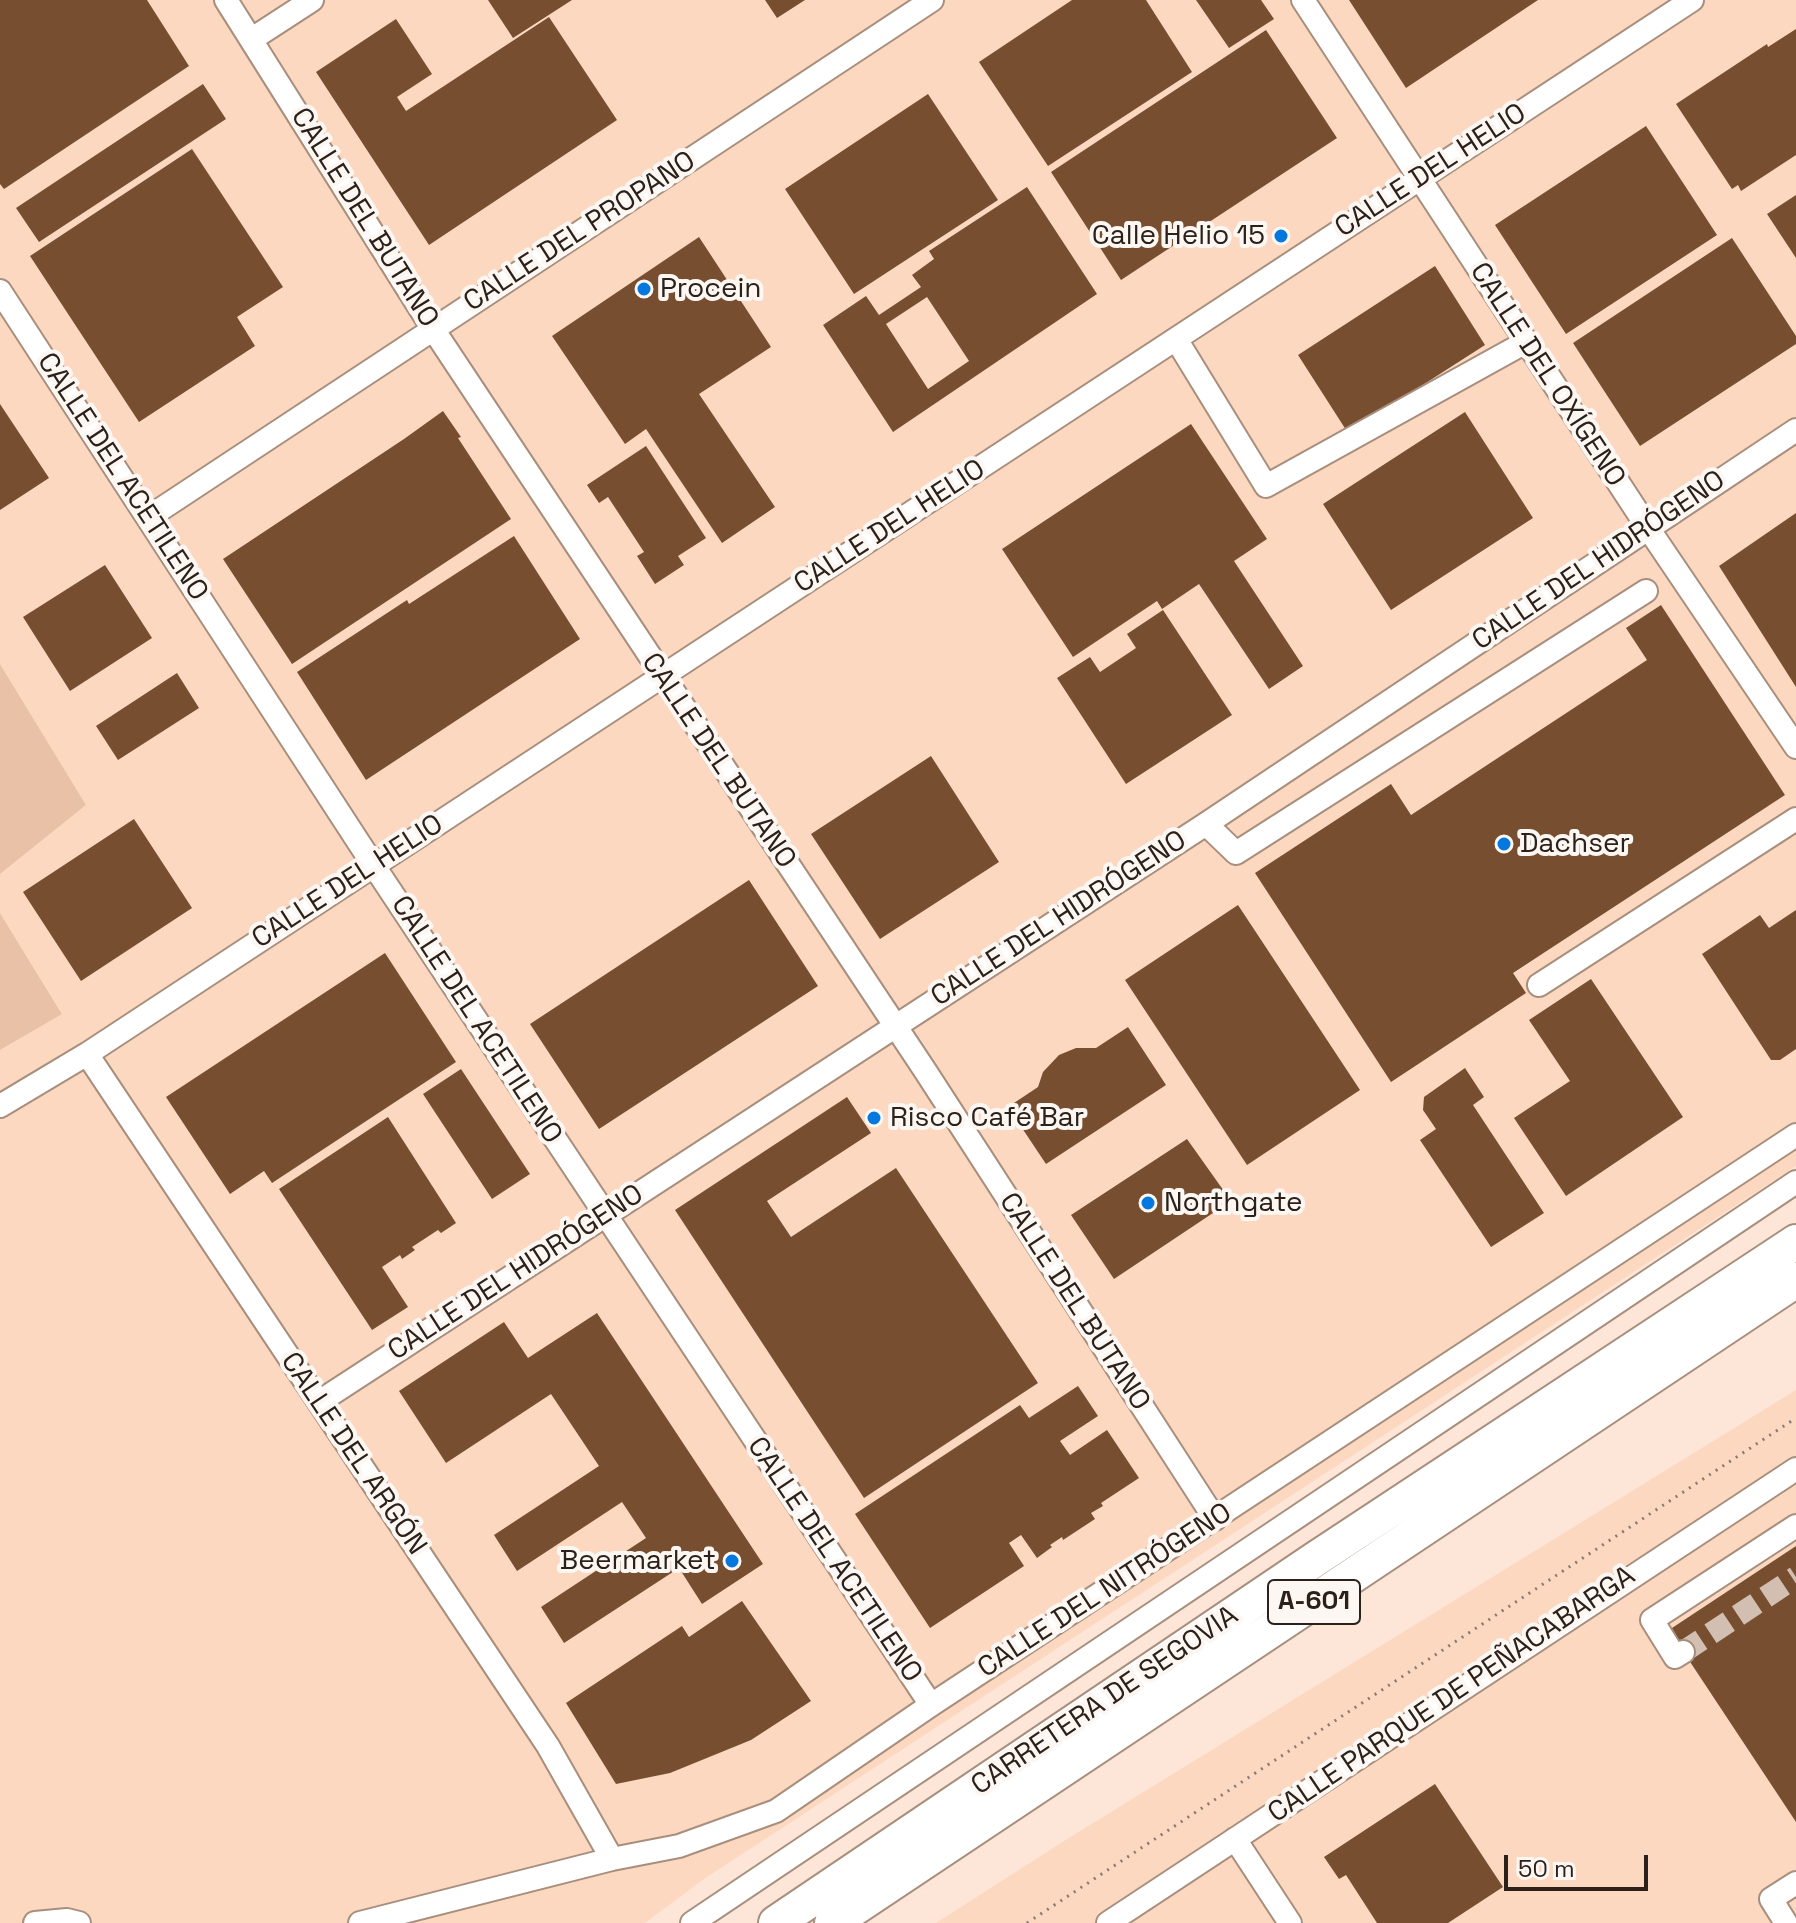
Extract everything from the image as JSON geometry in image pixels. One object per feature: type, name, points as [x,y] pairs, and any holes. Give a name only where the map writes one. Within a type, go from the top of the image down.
[{"type":"highway","name":"CARRETERA DE SEGOVIA","points":[[776,1923],[1314,1560],[1796,1242]]},
{"type":"highway","name":"CARRETERA DE SEGOVIA","points":[[832,1923],[1796,1280]]},
{"type":"street","name":"CALLE DEL BUTANO","points":[[226,0],[433,329],[894,1026],[1215,1519]]},
{"type":"street","points":[[252,39],[312,0]]},
{"type":"street","name":"CALLE DEL PROPANO","points":[[149,517],[932,0]]},
{"type":"street","name":"CALLE DEL OXÍGENO","points":[[1303,0],[1648,528],[1796,747]]},
{"type":"street","name":"CALLE DEL HELIO","points":[[0,1106],[87,1054],[1692,0]]},
{"type":"street","name":"CALLE DEL ACETILENO","points":[[0,291],[374,866],[931,1705]]},
{"type":"street","points":[[1176,339],[1266,486],[1526,342]]},
{"type":"street","name":"CALLE DEL HIDRÓGENO","points":[[319,1402],[606,1218],[654,1182],[1206,824],[1796,430]]},
{"type":"street","points":[[1206,824],[1236,853],[1646,591]]},
{"type":"street","points":[[1539,985],[1796,819]]},
{"type":"street","name":"CALLE DEL ARGÓN","points":[[87,1054],[548,1746],[612,1859]]},
{"type":"street","name":"CALLE DEL NITRÓGENO","points":[[360,1923],[612,1859],[679,1846],[776,1811],[931,1705],[1796,1135]]},
{"type":"street","points":[[692,1923],[1796,1182]]},
{"type":"street","name":"CALLE PARQUE DE PEÑACABARGA","points":[[1108,1923],[1143,1912],[1235,1839],[1328,1789],[1796,1469]]},
{"type":"street","points":[[1683,1652],[1675,1657],[1652,1620],[1796,1526]]},
{"type":"street","points":[[1235,1839],[1290,1923]]},
{"type":"street","points":[[1786,1923],[1771,1899],[1796,1883]]},
{"type":"street","points":[[35,1923],[67,1920],[79,1923]]},
{"type":"path","points":[[1027,1923],[1796,1418]]},
{"type":"shaded area","points":[[0,0],[1796,0],[1796,1166],[704,1879],[645,1923],[0,1923],[0,1050],[62,1013],[0,913],[0,874],[86,805],[0,664]]},
{"type":"shaded area","points":[[0,664],[86,805],[0,874]]},
{"type":"shaded area","points":[[0,913],[62,1014],[0,1050]]},
{"type":"shaded area","points":[[1796,1390],[1796,1923],[936,1923],[1064,1841]]},
{"type":"building","points":[[0,0],[147,0],[189,66],[4,189],[0,184]]},
{"type":"building","points":[[488,0],[572,0],[513,38]]},
{"type":"building","points":[[765,0],[805,0],[777,18]]},
{"type":"building","points":[[1072,0],[1146,0],[1192,72],[1048,166],[979,62]]},
{"type":"building","points":[[1196,0],[1261,0],[1274,19],[1229,48]]},
{"type":"building","points":[[1349,0],[1538,0],[1406,88]]},
{"type":"building","points":[[549,17],[617,120],[429,245],[316,72],[396,19],[432,74],[397,97],[406,111]]},
{"type":"building","points":[[1796,29],[1796,155],[1741,191],[1738,185],[1732,189],[1676,104],[1767,44],[1768,47]]},
{"type":"building","points":[[1266,30],[1337,138],[1121,280],[1051,172]]},
{"type":"building","points":[[203,84],[226,119],[39,242],[16,208]]},
{"type":"building","points":[[928,94],[998,200],[854,294],[785,189]]},
{"type":"building","points":[[1646,126],[1717,235],[1566,334],[1495,225]]},
{"type":"building","points":[[192,149],[283,287],[237,317],[255,346],[139,422],[30,256]]},
{"type":"building","points":[[1027,187],[1097,294],[893,432],[823,325],[866,296],[879,315],[921,287],[912,275],[934,259],[929,251]],"holes":[[[927,297],[969,361],[928,389],[886,324]]]},
{"type":"building","points":[[1796,195],[1796,258],[1767,214]]},
{"type":"building","points":[[699,237],[771,347],[699,394],[775,507],[722,543],[646,429],[625,444],[552,336]]},
{"type":"building","points":[[1732,238],[1796,336],[1796,344],[1640,446],[1573,343]]},
{"type":"building","points":[[1435,266],[1485,345],[1348,433],[1298,355]]},
{"type":"building","points":[[0,404],[49,478],[0,510]]},
{"type":"building","points":[[443,411],[511,519],[292,664],[223,559]]},
{"type":"building","points":[[1465,412],[1533,518],[1391,610],[1323,504]]},
{"type":"building","points":[[1191,424],[1267,539],[1234,561],[1303,666],[1269,689],[1199,584],[1162,609],[1157,601],[1073,657],[1002,549]]},
{"type":"building","points":[[646,446],[706,538],[678,556],[684,565],[655,584],[637,556],[644,552],[608,497],[599,503],[587,485]]},
{"type":"building","points":[[1796,513],[1796,687],[1719,566]]},
{"type":"building","points":[[514,536],[580,639],[366,780],[297,672],[407,600],[409,604]]},
{"type":"building","points":[[105,565],[152,638],[70,691],[23,617]]},
{"type":"building","name":"Dachser","points":[[1661,605],[1785,795],[1513,973],[1526,993],[1391,1082],[1255,873],[1391,784],[1411,815],[1647,660],[1626,628]]},
{"type":"building","points":[[1163,610],[1232,715],[1126,784],[1057,678],[1090,657],[1100,672],[1136,648],[1127,634]]},
{"type":"building","points":[[177,673],[199,708],[118,760],[96,726]]},
{"type":"building","points":[[931,756],[999,862],[880,939],[811,834]]},
{"type":"building","points":[[134,819],[192,908],[81,981],[23,892]]},
{"type":"building","points":[[749,880],[818,986],[599,1129],[530,1024]]},
{"type":"building","points":[[1238,905],[1360,1090],[1247,1165],[1125,980]]},
{"type":"building","points":[[1796,910],[1796,1049],[1780,1060],[1771,1060],[1702,954],[1760,915],[1769,928]]},
{"type":"building","points":[[385,953],[456,1062],[272,1183],[264,1171],[230,1194],[166,1097]]},
{"type":"building","points":[[1591,979],[1683,1117],[1566,1196],[1514,1118],[1570,1081],[1529,1020]]},
{"type":"building","points":[[1128,1027],[1166,1085],[1046,1164],[1008,1107],[1038,1087],[1043,1072],[1059,1055],[1076,1048],[1096,1048]]},
{"type":"building","points":[[1465,1068],[1484,1097],[1473,1105],[1544,1213],[1491,1247],[1420,1140],[1436,1129],[1423,1110],[1424,1097]]},
{"type":"building","points":[[461,1069],[530,1174],[492,1199],[423,1094]]},
{"type":"building","points":[[847,1097],[871,1133],[767,1201],[791,1237],[896,1168],[1038,1383],[864,1498],[675,1210]]},
{"type":"building","points":[[388,1117],[456,1223],[441,1233],[438,1230],[412,1247],[415,1250],[402,1259],[400,1255],[382,1267],[408,1307],[372,1330],[279,1189]]},
{"type":"building","points":[[1187,1139],[1231,1201],[1114,1279],[1071,1215]]},
{"type":"building","points":[[597,1313],[763,1564],[702,1604],[679,1568],[564,1643],[541,1607],[646,1538],[622,1502],[517,1571],[494,1535],[599,1466],[551,1394],[446,1463],[399,1391],[504,1322],[528,1358]]},
{"type":"building","points":[[1078,1386],[1098,1416],[1060,1441],[1070,1455],[1107,1430],[1139,1478],[1101,1503],[1103,1506],[1091,1513],[1095,1519],[1050,1545],[1052,1547],[1037,1558],[1021,1535],[1009,1543],[1024,1566],[930,1628],[855,1514],[1020,1405],[1029,1418]]},
{"type":"building","points":[[1796,1546],[1796,1822],[1669,1630]]},
{"type":"building","points":[[742,1601],[811,1701],[751,1740],[670,1773],[616,1784],[566,1703],[682,1626],[689,1637]]},
{"type":"building","points":[[1435,1784],[1503,1887],[1448,1923],[1377,1923],[1346,1875],[1339,1879],[1324,1857]]},
{"type":"tunnel","points":[[1683,1652],[1796,1577]]},
{"type":"place","name":"Calle Helio 15","points":[[1281,236]]},
{"type":"place","name":"Procein","points":[[644,289]]},
{"type":"place","name":"Dachser","points":[[1504,844]]},
{"type":"place","name":"Risco Café Bar","points":[[874,1118]]},
{"type":"place","name":"Northgate","points":[[1148,1203]]},
{"type":"place","name":"Beermarket","points":[[732,1561]]}]
